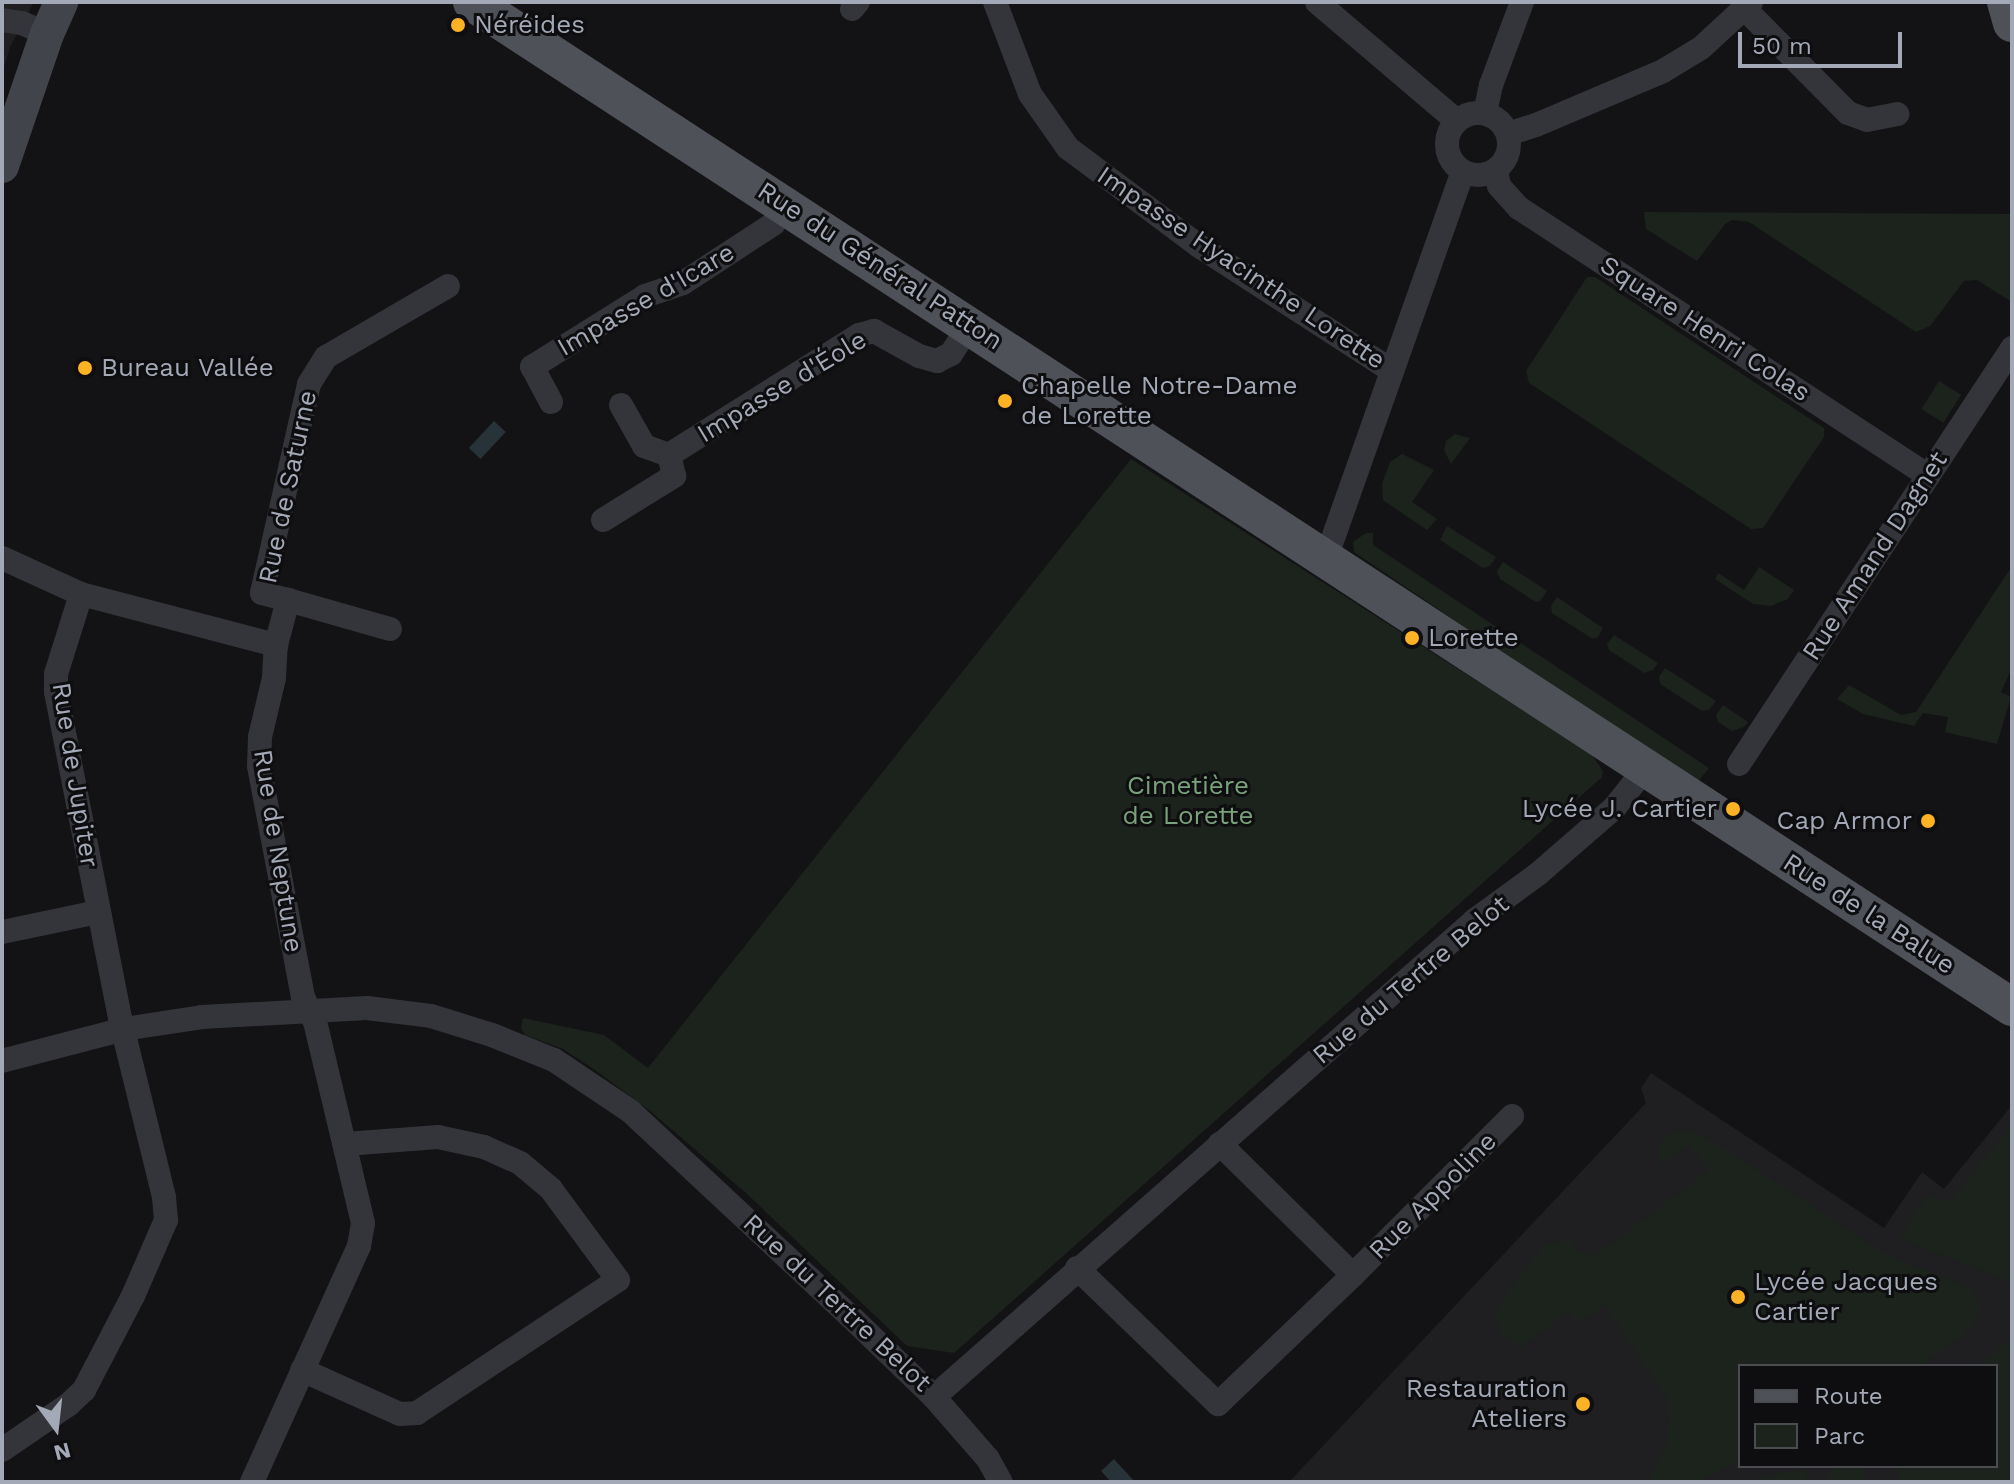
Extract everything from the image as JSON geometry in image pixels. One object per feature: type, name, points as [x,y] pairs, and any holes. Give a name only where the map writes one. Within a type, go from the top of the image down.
[{"type":"main road","name":"Rue du Général Patton","points":[[472,2],[1326,558]]},
{"type":"main road","name":"Rue de la Balue","points":[[1326,558],[2012,1007]]},
{"type":"street","name":"Impasse Hyacinthe Lorette","points":[[995,2],[1030,94],[1068,148],[1199,246],[1392,371]]},
{"type":"street","points":[[1317,2],[1457,121]]},
{"type":"street","points":[[1485,113],[1491,85],[1522,2]]},
{"type":"street","points":[[1508,134],[1663,71],[1701,48],[1748,5],[1848,113],[1867,120],[1897,114]]},
{"type":"street","points":[[2,20],[22,23],[58,10]]},
{"type":"street","points":[[2,166],[58,10]]},
{"type":"street","points":[[1475,113],[1485,113],[1495,117],[1508,134],[1509,154],[1496,170],[1480,176],[1463,172],[1450,158],[1447,148],[1451,129],[1457,121],[1475,113]]},
{"type":"street","name":"Square Henri Colas","points":[[1496,170],[1499,186],[1519,208],[1928,476]]},
{"type":"street","points":[[1326,558],[1463,172]]},
{"type":"street","name":"Impasse d'Icare","points":[[551,402],[532,367],[645,296],[683,283],[773,224],[786,205]]},
{"type":"street","name":"Rue de Saturne","points":[[390,629],[262,593],[309,384],[326,357],[448,286]]},
{"type":"street","name":"Impasse d'Éole","points":[[669,455],[859,335],[874,331],[919,356],[937,361],[951,354],[970,325]]},
{"type":"street","name":"Rue Amand Dagnet","points":[[1739,764],[2012,348]]},
{"type":"street","name":"Impasse d'Éole","points":[[621,405],[644,446],[669,455]]},
{"type":"street","name":"Impasse d'Éole","points":[[603,520],[674,476],[669,455]]},
{"type":"street","points":[[2,558],[81,594],[276,645]]},
{"type":"street","name":"Rue de Jupiter","points":[[2,1450],[68,1405],[84,1390],[133,1296],[166,1220],[164,1197],[98,912],[56,692],[56,674],[81,594]]},
{"type":"street","name":"Rue de Saturne","points":[[276,645],[288,600]]},
{"type":"street","name":"Rue de Neptune","points":[[252,1482],[359,1246],[362,1211],[315,1022],[303,997],[259,766],[260,737],[274,678],[276,645]]},
{"type":"street","name":"Rue du Tertre Belot","points":[[2,1061],[124,1029],[202,1017],[308,1010],[367,1008],[431,1016],[492,1035],[575,1073],[630,1111],[934,1397],[1475,920],[1538,874],[1615,807],[1645,769]]},
{"type":"street","points":[[2,932],[98,912]]},
{"type":"street","name":"Rue Appoline","points":[[1077,1268],[1218,1404],[1512,1116]]},
{"type":"street","points":[[302,1370],[400,1414],[417,1413],[618,1280],[551,1189],[520,1163],[484,1147],[438,1137],[345,1144]]},
{"type":"street","name":"Rue Appoline","points":[[1220,1144],[1353,1275]]},
{"type":"street","points":[[934,1397],[988,1459],[1001,1482]]},
{"type":"shaded area","points":[[2,2],[34,2],[10,47],[2,74]]},
{"type":"shaded area","points":[[494,421],[506,432],[480,459],[469,448]]},
{"type":"shaded area","name":"Lycée Jacques Cartier","points":[[1651,1073],[1884,1228],[1922,1172],[1944,1189],[2012,1105],[2012,1482],[1289,1482],[1646,1103],[1641,1088]]},
{"type":"shaded area","points":[[1114,1459],[1135,1482],[1111,1482],[1101,1471]]},
{"type":"green space","points":[[1644,212],[2012,214],[2012,302],[1977,280],[1964,281],[1930,326],[1916,332],[1749,222],[1732,220],[1725,224],[1697,261],[1646,229]]},
{"type":"green space","points":[[1587,277],[1595,277],[1824,428],[1824,437],[1763,528],[1751,529],[1529,383],[1526,371]]},
{"type":"green space","points":[[1939,381],[1961,395],[1944,423],[1922,409]]},
{"type":"green space","points":[[1455,434],[1470,438],[1451,464],[1444,450],[1446,441]]},
{"type":"green space","points":[[1402,454],[1434,470],[1412,502],[1437,519],[1427,530],[1383,500],[1382,484],[1390,462]]},
{"type":"green space","name":"Cimetière de Lorette","points":[[1131,459],[1592,755],[1603,771],[1602,777],[954,1353],[907,1346],[746,1193],[650,1111],[563,1049],[525,1035],[521,1028],[523,1018],[604,1035],[648,1068]]},
{"type":"green space","points":[[1447,526],[1496,557],[1490,566],[1483,568],[1440,540]]},
{"type":"green space","points":[[1366,533],[1373,533],[1373,545],[1709,768],[1696,784],[1354,552],[1353,542]]},
{"type":"green space","points":[[1503,562],[1547,591],[1540,601],[1536,602],[1500,579],[1497,571]]},
{"type":"green space","points":[[2012,566],[2012,668],[2001,692],[2011,697],[1997,744],[1945,732],[1948,717],[1923,713],[1914,726],[1863,714],[1837,699],[1849,685],[1901,715],[1916,712]]},
{"type":"green space","points":[[1759,567],[1794,590],[1788,599],[1771,606],[1753,604],[1715,579],[1718,573],[1744,590]]},
{"type":"green space","points":[[1557,597],[1603,628],[1598,637],[1593,639],[1552,613],[1551,606]]},
{"type":"green space","points":[[1614,635],[1658,663],[1653,670],[1644,673],[1609,650],[1607,644]]},
{"type":"green space","points":[[1665,668],[1716,701],[1709,710],[1702,711],[1660,684],[1659,677]]},
{"type":"green space","points":[[1723,705],[1748,722],[1744,727],[1732,731],[1718,722],[1716,715]]},
{"type":"green space","points":[[2012,1124],[2012,1282],[1900,1239],[1927,1195],[1951,1202]]},
{"type":"green space","points":[[1685,1130],[1705,1136],[1886,1254],[1972,1289],[1980,1305],[1978,1316],[1965,1333],[1924,1364],[1738,1364],[1738,1461],[1700,1482],[1649,1482],[1668,1439],[1670,1407],[1665,1394],[1605,1305],[1580,1322],[1567,1311],[1522,1348],[1502,1335],[1495,1313],[1512,1285],[1546,1245],[1568,1239],[1580,1252],[1596,1255],[1709,1170],[1690,1144],[1662,1166],[1659,1144],[1669,1133]]},
{"type":"green space","points":[[2012,1337],[2012,1482],[1989,1479],[1900,1482],[1900,1468],[1998,1468],[1998,1364],[1979,1364]]},
{"type":"green space","points":[[1832,1468],[1866,1468],[1863,1482],[1828,1482]]},
{"type":"green space","points":[[1794,1470],[1803,1472],[1812,1482],[1743,1482]]},
{"type":"place","name":"Néréides","points":[[458,25]]},
{"type":"place","name":"Bureau Vallée","points":[[85,368]]},
{"type":"place","name":"Chapelle Notre-Dame de Lorette","points":[[1005,401]]},
{"type":"place","name":"Lorette","points":[[1412,638]]},
{"type":"place","name":"Lycée J. Cartier","points":[[1733,809]]},
{"type":"place","name":"Cap Armor","points":[[1928,821]]},
{"type":"place","name":"Lycée Jacques Cartier","points":[[1738,1297]]},
{"type":"place","name":"Restauration Ateliers","points":[[1583,1404]]}]
